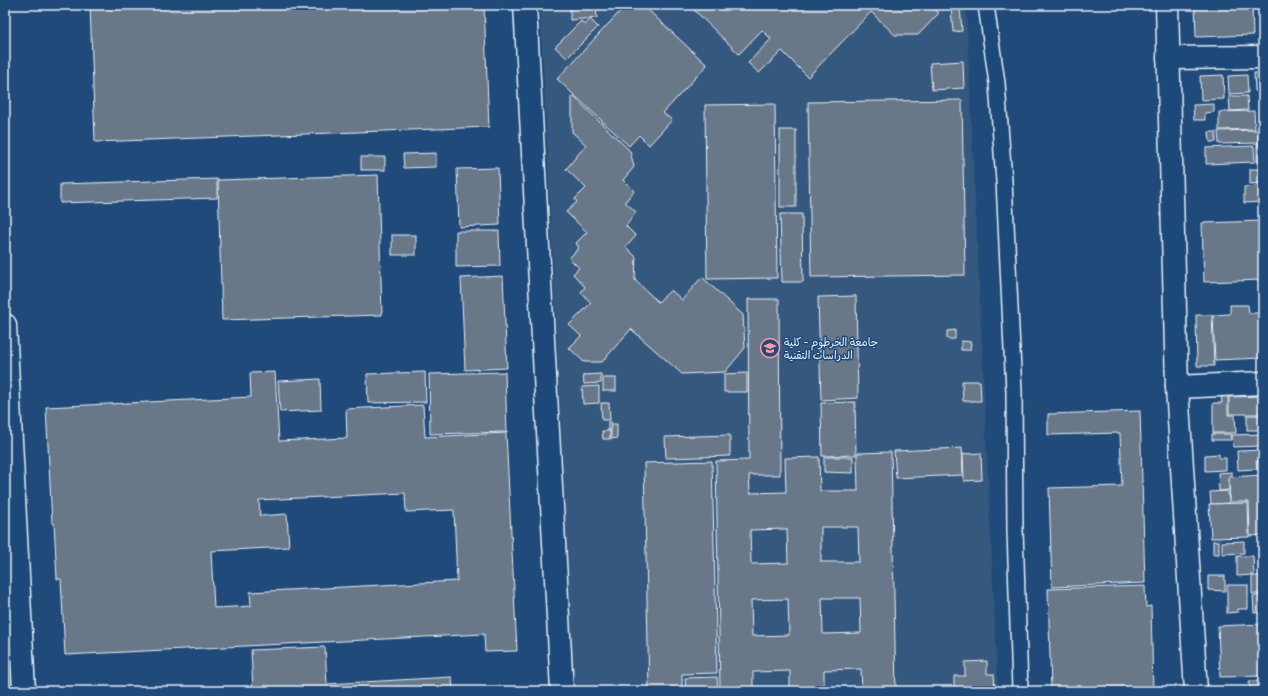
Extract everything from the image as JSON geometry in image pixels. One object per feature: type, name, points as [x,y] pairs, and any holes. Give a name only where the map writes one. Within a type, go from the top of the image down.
[{"type":"street","points":[[525,5],[562,691]]},
{"type":"street","points":[[1166,5],[1177,387],[1196,691]]},
{"type":"street","points":[[1168,58],[1263,57]]},
{"type":"street","points":[[5,325],[24,691]]},
{"type":"street","points":[[1177,387],[1263,383]]},
{"type":"lane","points":[[986,5],[997,83],[1005,197],[1014,392],[1015,529],[1020,691]]},
{"type":"shaded area","name":"جامعة الخرطوم - كلية الدراسات التقنية","points":[[540,5],[966,5],[998,691],[574,691]]},
{"type":"building","points":[[90,5],[484,5],[489,127],[95,142]]},
{"type":"building","points":[[570,5],[596,5],[597,18],[570,20]]},
{"type":"building","points":[[626,5],[649,5],[646,8],[707,65],[663,113],[672,120],[649,145],[639,135],[629,146],[557,79]]},
{"type":"building","points":[[689,5],[930,5],[939,13],[918,35],[895,35],[871,12],[808,77],[782,51],[759,73],[748,63],[771,39],[762,30],[739,54]]},
{"type":"building","points":[[1195,5],[1252,5],[1253,35],[1196,37]]},
{"type":"building","points":[[960,7],[962,31],[953,32],[951,8]]},
{"type":"building","points":[[590,19],[598,27],[567,58],[555,47],[581,21],[585,25]]},
{"type":"building","points":[[963,61],[964,88],[932,90],[930,63]]},
{"type":"building","points":[[1254,73],[1263,73],[1263,90],[1255,91]]},
{"type":"building","points":[[1223,75],[1224,99],[1201,100],[1200,76]]},
{"type":"building","points":[[1247,75],[1248,93],[1229,94],[1228,76]]},
{"type":"building","points":[[572,95],[630,151],[634,167],[623,180],[634,191],[625,202],[636,212],[626,226],[636,236],[626,247],[636,257],[635,280],[658,302],[671,290],[682,300],[702,277],[743,315],[745,348],[725,372],[682,374],[631,329],[602,362],[584,362],[569,348],[581,336],[569,325],[591,303],[581,292],[585,287],[573,274],[579,268],[569,258],[579,248],[576,243],[587,232],[566,212],[577,202],[575,199],[586,188],[566,169],[586,145],[572,132]]},
{"type":"building","points":[[1229,96],[1247,96],[1248,110],[1230,111]]},
{"type":"building","points":[[962,100],[965,275],[811,277],[808,102]]},
{"type":"building","points":[[775,104],[777,278],[707,279],[705,105]]},
{"type":"building","points":[[1214,104],[1214,112],[1205,113],[1205,120],[1194,120],[1193,105]]},
{"type":"building","points":[[1254,111],[1255,129],[1219,130],[1219,112]]},
{"type":"building","points":[[780,130],[796,130],[796,207],[780,207]]},
{"type":"building","points":[[1258,130],[1258,143],[1219,144],[1218,131]]},
{"type":"building","points":[[1260,131],[1263,131],[1263,161],[1257,161],[1257,144],[1260,144]]},
{"type":"building","points":[[1209,132],[1216,132],[1216,142],[1210,142]]},
{"type":"building","points":[[1254,146],[1255,162],[1206,164],[1206,148]]},
{"type":"building","points":[[436,153],[436,167],[404,168],[403,154]]},
{"type":"building","points":[[361,157],[385,157],[385,170],[361,170]]},
{"type":"building","points":[[498,168],[500,225],[459,227],[457,169]]},
{"type":"building","points":[[1250,169],[1263,169],[1263,183],[1250,184]]},
{"type":"building","points":[[378,175],[382,315],[222,320],[218,180]]},
{"type":"building","points":[[217,179],[217,198],[60,203],[60,184]]},
{"type":"building","points":[[1261,186],[1262,202],[1244,203],[1244,187]]},
{"type":"building","points":[[780,214],[802,214],[803,282],[782,282]]},
{"type":"building","points":[[1263,221],[1263,280],[1204,282],[1202,223]]},
{"type":"building","points":[[456,231],[499,231],[500,266],[456,267]]},
{"type":"building","points":[[392,235],[416,235],[416,255],[392,255]]},
{"type":"building","points":[[503,276],[507,368],[465,370],[461,278]]},
{"type":"building","points":[[856,296],[858,398],[821,400],[818,297]]},
{"type":"building","points":[[748,299],[779,299],[780,475],[749,475],[750,493],[786,492],[785,458],[819,457],[820,491],[858,491],[857,453],[891,452],[896,691],[862,691],[861,669],[824,670],[824,691],[790,691],[790,671],[753,672],[753,691],[720,691],[716,461],[749,460]],"holes":[[[821,527],[858,527],[859,562],[821,562]],[[787,529],[788,563],[751,564],[750,530]],[[822,598],[860,598],[861,633],[823,634]],[[788,599],[789,635],[752,636],[751,600]]]},
{"type":"building","points":[[1230,305],[1248,305],[1249,313],[1261,313],[1262,358],[1215,360],[1213,315],[1230,314]]},
{"type":"building","points":[[1196,315],[1212,315],[1214,366],[1197,366]]},
{"type":"building","points":[[955,330],[955,339],[947,339],[947,331]]},
{"type":"building","points":[[961,341],[971,342],[970,350],[961,350]]},
{"type":"building","points":[[275,372],[279,441],[347,438],[346,409],[423,405],[425,437],[506,433],[517,651],[485,652],[484,634],[65,655],[61,579],[57,579],[54,523],[52,523],[46,407],[251,397],[250,373]],"holes":[[[405,493],[406,512],[454,510],[457,581],[250,592],[251,606],[214,608],[211,551],[289,547],[287,514],[260,516],[259,500]]]},
{"type":"building","points":[[425,372],[426,402],[368,403],[367,374]]},
{"type":"building","points":[[505,372],[507,432],[430,434],[429,374]]},
{"type":"building","points":[[747,373],[747,392],[724,392],[724,374]]},
{"type":"building","points":[[601,374],[601,383],[584,384],[583,375]]},
{"type":"building","points":[[603,378],[616,378],[616,391],[603,391]]},
{"type":"building","points":[[320,379],[321,410],[280,412],[278,381]]},
{"type":"building","points":[[962,381],[980,381],[981,401],[963,401]]},
{"type":"building","points":[[599,386],[599,403],[583,404],[582,387]]},
{"type":"building","points":[[1221,396],[1228,396],[1228,415],[1235,415],[1236,433],[1213,433],[1213,403],[1222,403]]},
{"type":"building","points":[[1262,396],[1262,414],[1229,414],[1229,397]]},
{"type":"building","points":[[855,402],[856,455],[822,456],[821,403]]},
{"type":"building","points":[[601,403],[609,403],[610,420],[602,420]]},
{"type":"building","points":[[1140,411],[1145,583],[1052,587],[1049,488],[1122,486],[1120,433],[1048,435],[1048,414]]},
{"type":"building","points":[[1247,415],[1263,415],[1263,430],[1247,430]]},
{"type":"building","points":[[608,422],[611,422],[611,430],[608,430]]},
{"type":"building","points":[[611,424],[617,424],[617,438],[611,439]]},
{"type":"building","points":[[602,431],[610,431],[610,439],[603,439]]},
{"type":"building","points":[[1212,434],[1230,434],[1231,440],[1212,440]]},
{"type":"building","points":[[1263,434],[1263,446],[1233,447],[1232,435]]},
{"type":"building","points":[[730,435],[730,456],[666,458],[665,437]]},
{"type":"building","points":[[962,448],[963,475],[896,478],[894,451]]},
{"type":"building","points":[[1263,450],[1263,461],[1256,461],[1257,469],[1238,470],[1237,451]]},
{"type":"building","points":[[981,453],[982,480],[964,481],[963,454]]},
{"type":"building","points":[[1219,454],[1219,458],[1226,458],[1226,470],[1205,471],[1205,455]]},
{"type":"building","points":[[824,457],[853,457],[853,473],[824,472]]},
{"type":"building","points":[[712,461],[717,673],[682,674],[682,691],[649,691],[644,463]]},
{"type":"building","points":[[1257,462],[1263,462],[1263,469],[1257,470]]},
{"type":"building","points":[[1232,472],[1232,476],[1229,476],[1229,490],[1219,491],[1218,473]]},
{"type":"building","points":[[1263,475],[1263,535],[1250,536],[1249,502],[1230,502],[1229,477]]},
{"type":"building","points":[[1228,491],[1229,503],[1211,504],[1210,492]]},
{"type":"building","points":[[1248,503],[1249,537],[1211,538],[1209,504]]},
{"type":"building","points":[[1213,541],[1219,541],[1219,554],[1213,554]]},
{"type":"building","points":[[1244,541],[1244,553],[1222,554],[1222,542]]},
{"type":"building","points":[[1237,556],[1253,556],[1254,575],[1237,576]]},
{"type":"building","points":[[1208,576],[1225,576],[1225,591],[1208,590]]},
{"type":"building","points":[[1252,576],[1263,576],[1263,594],[1252,594]]},
{"type":"building","points":[[1227,585],[1248,585],[1248,609],[1238,609],[1238,612],[1227,613]]},
{"type":"building","points":[[1145,586],[1146,607],[1151,606],[1153,691],[1126,691],[1126,687],[1087,689],[1087,691],[1051,691],[1048,589]]},
{"type":"building","points":[[1263,595],[1263,612],[1254,613],[1253,596]]},
{"type":"building","points":[[1263,624],[1263,676],[1220,677],[1218,626]]},
{"type":"building","points":[[325,647],[327,684],[452,677],[453,691],[253,691],[251,650]]},
{"type":"building","points":[[987,661],[987,674],[994,674],[995,691],[954,691],[954,676],[965,676],[965,662]]},
{"type":"building","points":[[717,677],[718,691],[686,691],[685,678]]},
{"type":"building","points":[[1249,681],[1263,681],[1263,691],[1250,691]]},
{"type":"building","points":[[521,689],[521,691],[482,691]]},
{"type":"place","name":"جامعة الخرطوم - كلية الدراسات التقنية","points":[[770,348]]}]
